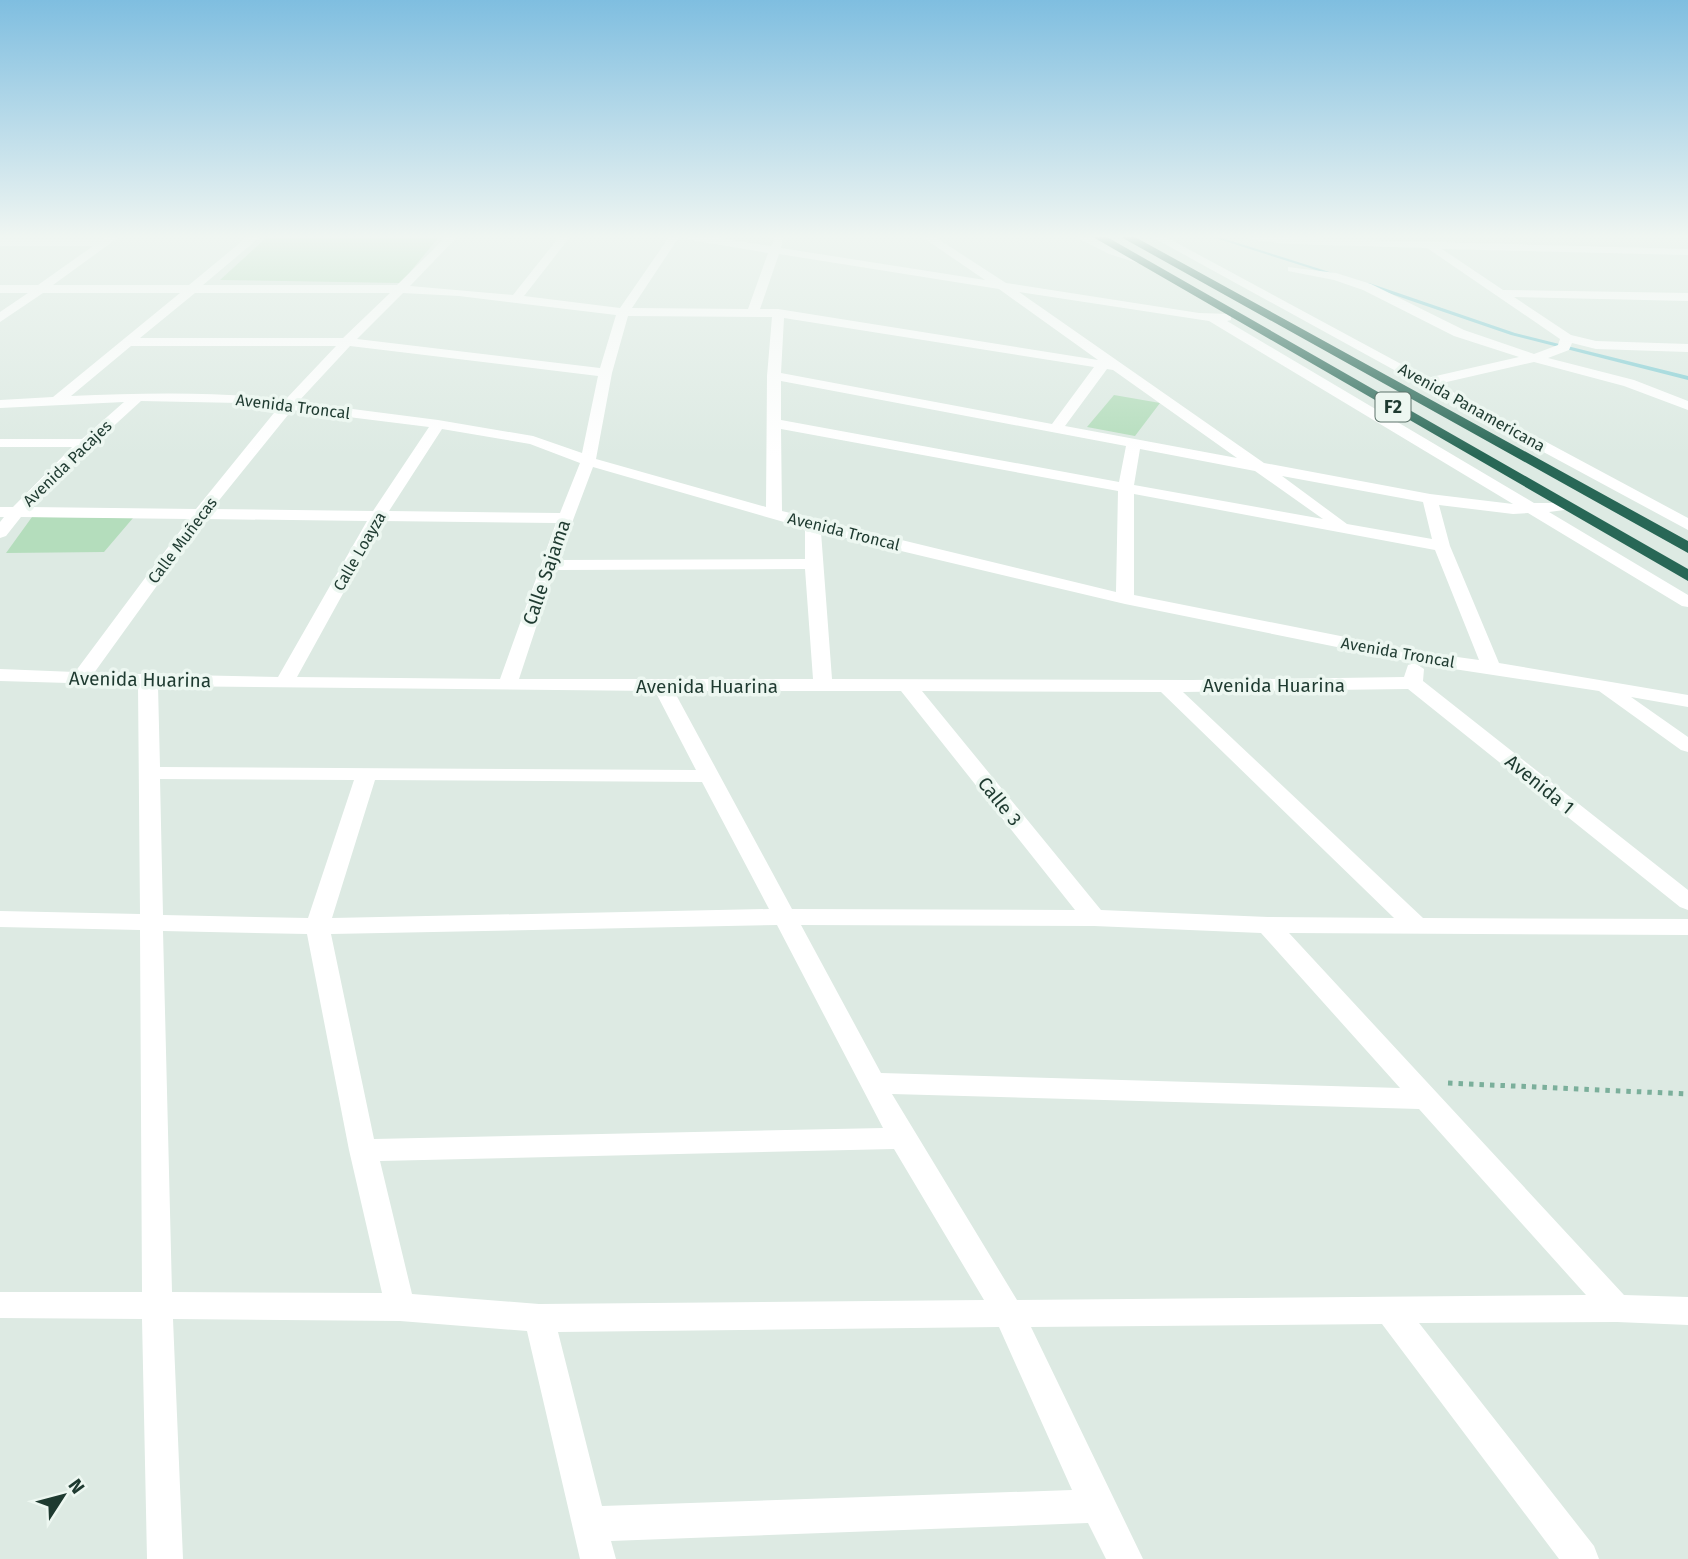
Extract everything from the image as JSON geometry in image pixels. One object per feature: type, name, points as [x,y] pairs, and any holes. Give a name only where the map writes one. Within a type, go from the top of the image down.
[{"type":"highway","name":"Avenida Panamericana","points":[[1225,310],[1688,576]]},
{"type":"highway","name":"Avenida Panamericana","points":[[1260,310],[1688,548]]},
{"type":"street","points":[[57,401],[167,310]]},
{"type":"street","name":"Calle Muñecas","points":[[80,678],[201,514],[289,405],[346,342],[380,310]]},
{"type":"street","points":[[603,310],[778,313],[1118,367]]},
{"type":"street","points":[[1036,310],[1347,528]]},
{"type":"street","points":[[1159,310],[1213,318],[1236,316]]},
{"type":"street","name":"Avenida Panamericana","points":[[1294,310],[1688,524]]},
{"type":"street","points":[[1413,310],[1459,333],[1534,358],[1629,383],[1688,406]]},
{"type":"street","points":[[1523,310],[1567,338],[1596,345],[1688,348]]},
{"type":"street","name":"Calle Sajama","points":[[508,685],[548,565],[588,461],[605,373],[623,312]]},
{"type":"street","points":[[774,513],[774,376],[778,313]]},
{"type":"street","points":[[1213,318],[1688,602]]},
{"type":"street","points":[[1399,386],[1429,382],[1534,358],[1564,347],[1567,338]]},
{"type":"street","points":[[128,342],[346,342],[605,373]]},
{"type":"street","points":[[1056,428],[1103,365]]},
{"type":"street","points":[[774,376],[1430,499],[1487,507],[1566,506]]},
{"type":"street","name":"Avenida Troncal","points":[[0,404],[138,397],[203,397],[439,424],[533,440],[588,461],[813,525],[1125,599],[1421,657],[1688,701]]},
{"type":"street","name":"Avenida Pacajes","points":[[0,533],[8,511],[138,397]]},
{"type":"street","name":"Calle Loayza","points":[[285,681],[377,517],[439,424]]},
{"type":"street","points":[[774,424],[1442,546]]},
{"type":"street","points":[[1125,599],[1126,487],[1135,442]]},
{"type":"street","points":[[0,443],[85,443]]},
{"type":"street","points":[[1430,499],[1442,546],[1491,667]]},
{"type":"street","points":[[8,511],[565,518]]},
{"type":"street","points":[[813,525],[813,564],[823,685]]},
{"type":"street","points":[[548,565],[813,564]]},
{"type":"street","points":[[1413,683],[1414,671],[1421,657]]},
{"type":"street","name":"Avenida Huarina","points":[[0,675],[148,682],[285,681],[662,687],[1256,687],[1413,683]]},
{"type":"street","points":[[148,682],[157,1307],[165,1559]]},
{"type":"street","name":"Avenida 1","points":[[1413,683],[1688,902]]},
{"type":"street","name":"Calle 3","points":[[907,685],[1094,918]]},
{"type":"street","points":[[1165,685],[1418,927]]},
{"type":"street","points":[[1604,686],[1688,746]]},
{"type":"street","points":[[662,687],[902,1138],[1007,1312],[1097,1506],[1125,1559]]},
{"type":"street","points":[[150,773],[710,776]]},
{"type":"street","points":[[367,774],[317,926],[363,1150],[400,1307]]},
{"type":"street","points":[[0,919],[317,926],[785,917],[1094,918],[1269,925],[1688,927]]},
{"type":"street","points":[[1269,925],[1618,1308]]},
{"type":"street","points":[[873,1083],[1419,1090]]},
{"type":"street","points":[[363,1150],[902,1138]]},
{"type":"street","points":[[0,1305],[400,1307],[539,1318],[1618,1308],[1688,1311]]},
{"type":"street","points":[[1391,1311],[1581,1559]]},
{"type":"street","points":[[539,1318],[598,1559]]},
{"type":"street","points":[[590,1524],[1097,1506]]},
{"type":"path","points":[[1419,1090],[1688,1094]]},
{"type":"green space","points":[[1114,395],[1160,403],[1135,436],[1087,427]]},
{"type":"green space","points":[[32,517],[133,518],[104,552],[6,553]]},
{"type":"waterway","points":[[1442,310],[1513,334],[1688,378]]}]
